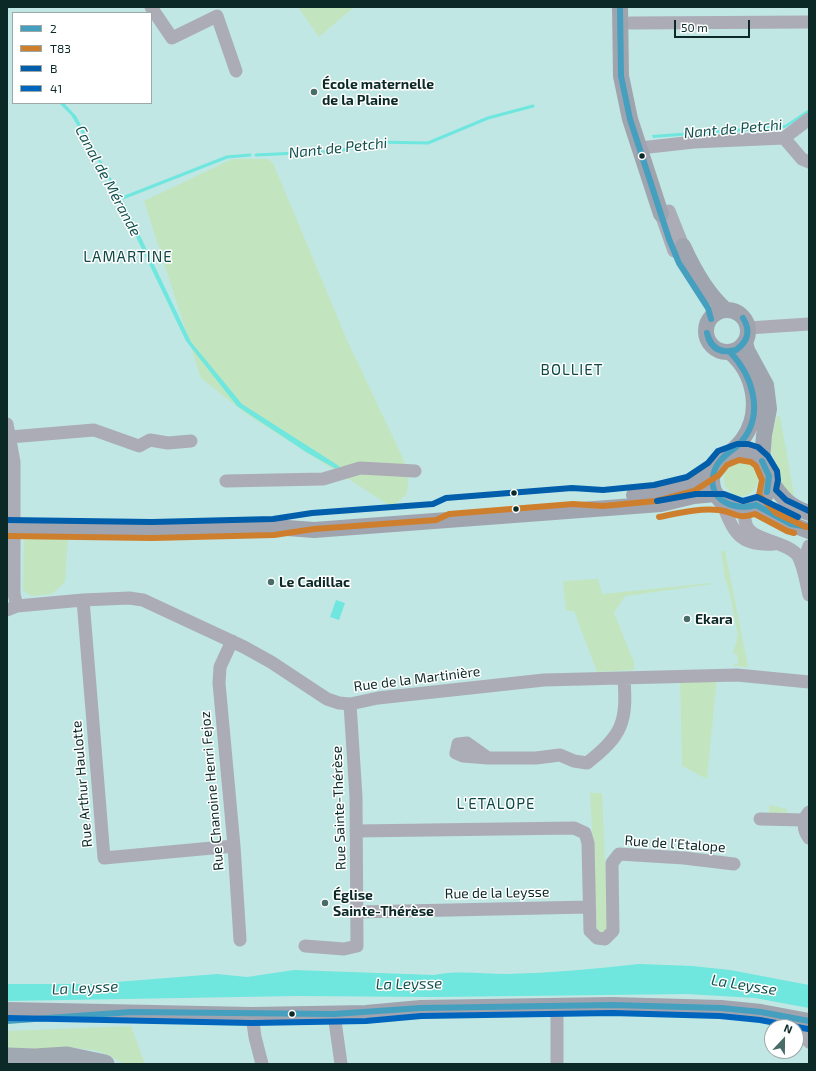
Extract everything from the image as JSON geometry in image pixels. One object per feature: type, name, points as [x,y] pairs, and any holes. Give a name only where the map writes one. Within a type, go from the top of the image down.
[{"type":"highway","points":[[7,1057],[35,1058],[68,1056],[93,1063]]},
{"type":"main road","points":[[620,7],[621,76],[630,119],[644,148]]},
{"type":"main road","points":[[630,7],[632,76],[638,117],[644,148],[665,212]]},
{"type":"main road","points":[[678,248],[690,262],[718,304],[726,310],[732,311],[742,317],[746,335],[747,350],[766,385],[769,409],[764,436],[762,461]]},
{"type":"main road","points":[[678,248],[679,263],[708,308],[710,319],[706,329],[710,344],[719,350],[730,352],[736,350],[746,335]]},
{"type":"main road","points":[[710,319],[726,310]]},
{"type":"main road","points":[[728,455],[743,440],[748,432],[754,412],[755,396],[749,379],[736,358],[730,352]]},
{"type":"main road","points":[[274,527],[313,521],[521,507],[655,493],[690,484],[714,470],[722,458],[737,452],[746,452],[755,455],[762,461],[769,473],[770,480],[767,492],[750,507]]},
{"type":"main road","points":[[714,470],[713,486],[719,498],[729,506],[750,507],[809,531]]},
{"type":"main road","points":[[770,480],[786,501],[796,508],[809,513]]},
{"type":"main road","points":[[11,528],[152,530],[274,527],[314,530],[661,504],[694,496],[719,498]]},
{"type":"main road","points":[[405,524],[435,512]]},
{"type":"main road","points":[[7,1010],[334,1014],[421,1008],[612,1005],[721,1008],[761,1012],[809,1022]]},
{"type":"main road","points":[[7,1021],[131,1012]]},
{"type":"street","points":[[151,7],[172,38],[217,16],[236,71]]},
{"type":"street","points":[[630,23],[809,22]]},
{"type":"street","points":[[644,148],[694,142],[784,138],[809,119]]},
{"type":"street","points":[[784,138],[802,159],[809,162]]},
{"type":"street","points":[[665,212],[678,248]]},
{"type":"street","points":[[746,335],[809,324]]},
{"type":"street","points":[[7,424],[14,462],[11,528],[14,594],[12,608]]},
{"type":"street","points":[[10,437],[94,430],[138,446],[150,440],[168,443],[191,441]]},
{"type":"street","points":[[226,481],[323,479],[360,468],[415,471]]},
{"type":"street","points":[[719,498],[732,528],[738,536],[755,544],[778,544]]},
{"type":"street","points":[[750,507],[746,526],[751,532],[793,552],[802,565],[809,595]]},
{"type":"street","points":[[802,565],[809,546]]},
{"type":"street","name":"Rue de la Martinière","points":[[12,608],[83,600],[130,598],[143,600],[232,641],[271,662],[326,699],[350,704],[378,698],[526,682],[737,675],[809,682]]},
{"type":"street","name":"Rue Arthur Haulotte","points":[[83,600],[104,858],[234,846]]},
{"type":"street","name":"Rue Chanoine Henri Fejoz","points":[[232,641],[219,674],[234,846],[240,940]]},
{"type":"street","points":[[488,758],[536,758],[560,755],[574,761],[587,762],[603,750],[621,729],[626,708],[624,678]]},
{"type":"street","name":"Rue Sainte-Thérèse","points":[[305,946],[344,955],[357,946],[358,912],[356,797],[350,704]]},
{"type":"street","points":[[760,819],[786,820],[807,826]]},
{"type":"street","name":"Rue de l'Etalope","points":[[356,831],[574,828],[585,833],[588,842],[590,931],[597,938],[605,939],[613,931],[612,863],[618,854],[684,858],[734,864]]},
{"type":"street","name":"Rue de la Leysse","points":[[358,912],[589,906]]},
{"type":"street","points":[[557,1006],[557,1064]]},
{"type":"street","points":[[252,1014],[255,1037],[262,1064]]},
{"type":"street","points":[[334,1014],[341,1064]]},
{"type":"street","points":[[792,1018],[809,1042]]},
{"type":"green space","points":[[298,7],[354,7],[319,37]]},
{"type":"green space","points":[[232,159],[268,159],[273,163],[347,340],[409,471],[407,494],[392,507],[245,413],[201,378],[144,201]]},
{"type":"green space","points":[[777,416],[780,416],[794,495],[789,496],[779,483],[779,472],[769,446]]},
{"type":"green space","points":[[744,462],[753,467],[757,472],[757,486],[753,491],[748,495],[738,496],[734,495],[725,486],[724,476],[725,472],[734,463]]},
{"type":"green space","points":[[24,538],[68,538],[65,582],[52,594],[31,596],[23,590]]},
{"type":"green space","points":[[721,551],[725,551],[748,667],[734,666],[734,664],[738,664],[737,654],[733,654],[738,636],[730,594],[725,578]]},
{"type":"green space","points":[[598,579],[602,594],[713,584],[625,596],[614,613],[634,662],[634,670],[597,672],[574,611],[566,611],[563,581]]},
{"type":"green space","points":[[717,676],[707,779],[682,766],[680,677]]},
{"type":"green space","points":[[590,793],[602,793],[608,930],[606,935],[597,930]]},
{"type":"green space","points":[[769,805],[787,809],[786,812],[792,813],[788,815],[769,813]]},
{"type":"green space","points":[[131,1026],[145,1064],[124,1064],[107,1054],[93,1050],[73,1048],[7,1051],[7,1031]]},
{"type":"water","name":"Canal de Mérande","points":[[60,104],[65,104],[76,116],[123,200],[191,342],[242,404],[339,466],[339,468],[336,469],[306,452],[237,406],[186,341],[105,172],[71,115]]},
{"type":"water","points":[[809,109],[809,113],[785,128],[653,138],[652,135],[785,125]]},
{"type":"water","points":[[336,600],[345,603],[339,620],[330,617]]},
{"type":"water","name":"La Leysse","points":[[639,964],[692,966],[730,970],[809,985],[809,1008],[755,998],[687,994],[436,997],[297,996],[7,1001],[7,984],[91,984],[217,974],[247,977],[294,970],[434,975],[461,972],[507,974]]},
{"type":"waterway","name":"Nant de Petchi","points":[[256,155],[339,151],[375,142],[428,143],[488,118],[533,106]]},
{"type":"waterway","name":"Nant de Petchi","points":[[120,199],[227,157],[250,155]]},
{"type":"transit line","name":"2","points":[[620,7],[621,76],[630,119],[669,239],[679,263],[708,308],[711,319]]},
{"type":"transit line","name":"2","points":[[736,350],[746,340],[747,336],[747,327],[743,318]]},
{"type":"transit line","name":"2","points":[[736,350],[740,347],[747,336],[747,327],[743,318]]},
{"type":"transit line","name":"2","points":[[707,333],[711,343],[717,349],[726,351],[736,350]]},
{"type":"transit line","name":"2","points":[[707,333],[711,343],[717,349],[721,351],[736,350]]},
{"type":"transit line","name":"2","points":[[730,352],[738,361],[750,383],[753,395],[753,419],[749,430],[742,441],[717,464],[713,479],[713,488],[722,500],[730,504],[747,507],[756,505]]},
{"type":"transit line","name":"B","points":[[7,520],[152,522],[273,519],[312,513],[433,504],[446,498],[572,488],[603,490],[654,485],[687,477],[708,463],[718,451],[737,444],[748,444],[758,447],[768,456],[777,471],[778,480],[776,490],[786,500],[809,511]]},
{"type":"transit line","name":"T83","points":[[7,536],[152,538],[274,535],[314,529],[436,520],[449,514],[573,504],[603,506],[656,501],[694,491],[719,475],[727,465],[739,460],[751,462],[756,466],[762,480],[759,495],[776,513],[806,527]]},
{"type":"transit line","name":"2","points":[[762,461],[769,476],[767,492]]},
{"type":"transit line","name":"B","points":[[657,501],[696,494],[724,494],[743,501],[757,497],[798,517]]},
{"type":"transit line","name":"2","points":[[756,505],[791,524],[809,527]]},
{"type":"transit line","name":"T83","points":[[659,517],[689,511],[704,510],[719,510],[739,516],[749,516],[755,514],[787,531],[794,533]]},
{"type":"transit line","name":"2","points":[[7,1021],[131,1012],[334,1014],[421,1008],[612,1005],[721,1008],[761,1012],[809,1021]]},
{"type":"transit line","name":"41","points":[[7,1018],[252,1023],[366,1021],[421,1016],[612,1013],[720,1016],[760,1020],[808,1029]]},
{"type":"place","name":"École maternelle de la Plaine","points":[[314,92]]},
{"type":"place","name":"Le Cadillac","points":[[271,582]]},
{"type":"place","name":"Ekara","points":[[687,619]]},
{"type":"place","name":"Église Sainte-Thérèse","points":[[325,903]]},
{"type":"district","name":"LAMARTINE","points":[[128,257]]},
{"type":"district","name":"BOLLIET","points":[[572,370]]},
{"type":"district","name":"L'ETALOPE","points":[[496,804]]}]
